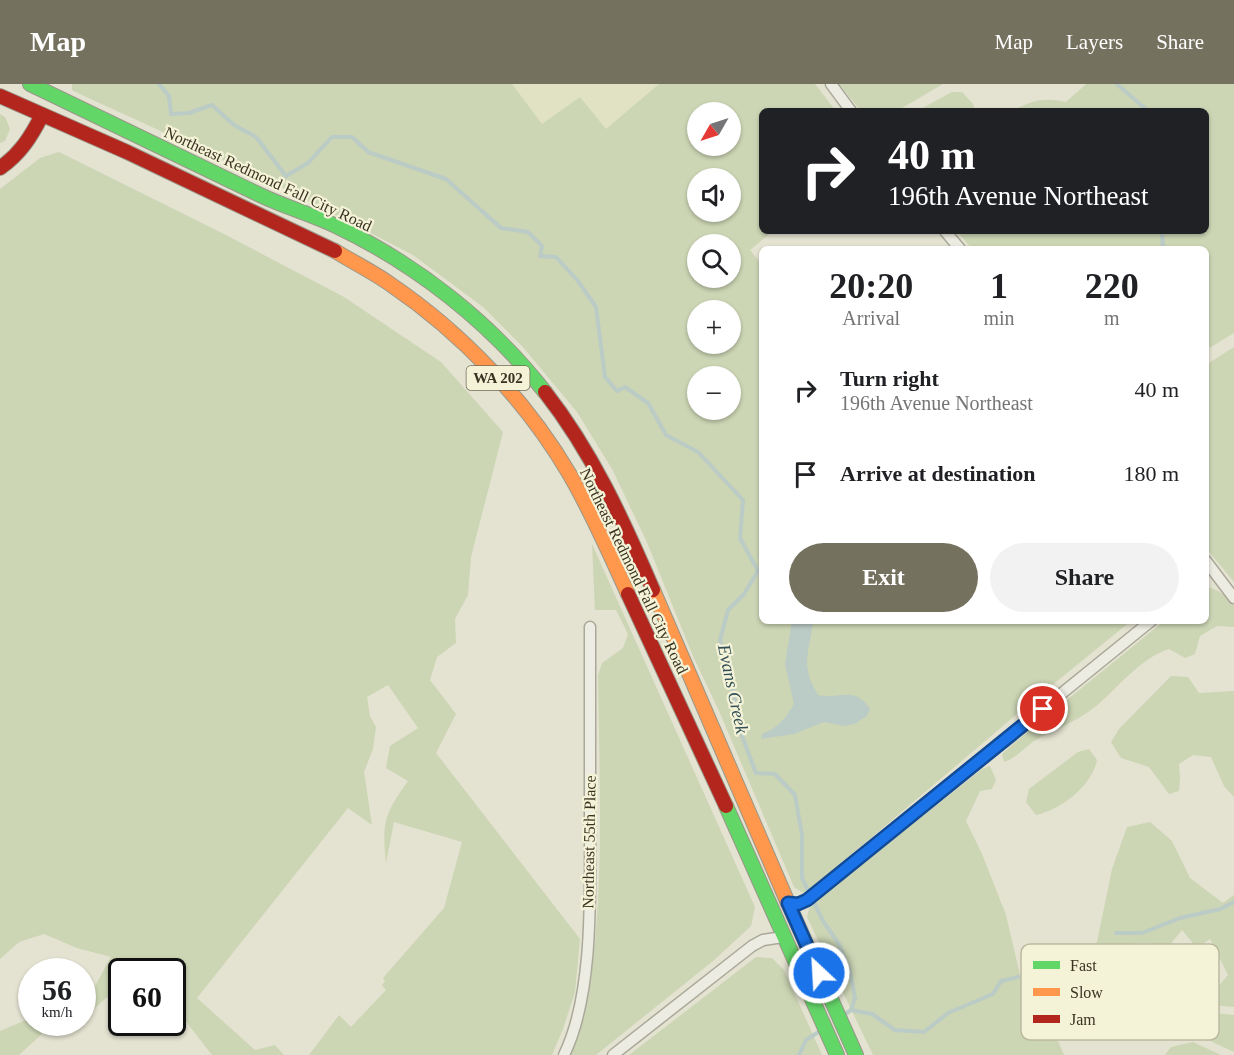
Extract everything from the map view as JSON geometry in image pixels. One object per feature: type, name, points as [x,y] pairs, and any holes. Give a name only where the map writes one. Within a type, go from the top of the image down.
[{"type":"main road","name":"Northeast Redmond Fall City Road","points":[[30,84],[279,204],[335,225],[405,264],[470,312],[525,366],[559,410],[582,445],[622,518],[809,952],[856,1055]]},
{"type":"main road","points":[[0,168],[18,156],[29,141],[52,95]]},
{"type":"main road","name":"Northeast Redmond Fall City Road","points":[[0,96],[127,152],[324,245],[390,284],[453,333],[504,384],[538,426],[570,475],[598,529],[837,1055]]},
{"type":"main road","points":[[764,894],[776,901],[788,903]]},
{"type":"main road","points":[[783,937],[809,952]]},
{"type":"street","points":[[831,84],[849,108]]},
{"type":"street","points":[[948,234],[958,246]]},
{"type":"street","points":[[1209,570],[1234,598]]},
{"type":"street","points":[[788,903],[798,904],[817,893],[1147,624]]},
{"type":"street","name":"Northeast 55th Place","points":[[564,1055],[579,1014],[590,897],[591,627]]},
{"type":"street","points":[[613,1055],[752,946],[763,940],[783,937]]},
{"type":"green space","points":[[72,84],[512,84],[542,124],[580,97],[606,129],[659,84],[815,84],[834,108],[759,108],[759,234],[769,234],[750,250],[759,261],[759,624],[1127,624],[1024,708],[812,888],[803,893],[794,887],[693,656],[646,540],[612,469],[577,412],[522,346],[483,307],[413,255],[270,181],[72,90]]},
{"type":"green space","points":[[512,84],[659,84],[606,129],[542,124]]},
{"type":"green space","points":[[839,84],[943,84],[902,108],[859,108]]},
{"type":"green space","points":[[1086,84],[1234,84],[1234,333],[1209,348],[1209,246],[970,246],[960,234],[1209,234],[1209,108],[1018,108],[1038,101],[1066,102]]},
{"type":"green space","points":[[952,92],[962,92],[975,108],[923,108]]},
{"type":"green space","points":[[0,114],[5,117],[10,129],[5,141],[0,143]]},
{"type":"green space","points":[[59,152],[344,297],[441,362],[503,432],[471,557],[468,595],[455,619],[456,643],[437,657],[430,680],[456,714],[436,753],[580,939],[575,992],[552,1055],[309,1055],[339,1015],[351,1027],[386,990],[382,985],[385,981],[383,978],[444,908],[462,842],[394,822],[386,863],[384,838],[386,819],[408,781],[386,768],[390,746],[418,728],[388,685],[367,697],[370,716],[376,727],[373,749],[364,772],[372,825],[348,808],[197,998],[255,1050],[275,1045],[284,1055],[212,1055],[186,1022],[186,958],[110,958],[77,948],[44,934],[19,942],[0,959],[0,189],[40,158]]},
{"type":"green space","points":[[1234,347],[1234,582],[1209,552],[1209,363]]},
{"type":"green space","points":[[592,544],[755,907],[751,926],[713,961],[596,1055],[571,1055],[588,994],[596,930],[600,835],[598,675],[602,663],[623,648],[628,634],[616,610],[595,610]]},
{"type":"green space","points":[[1209,588],[1222,593],[1234,606],[1234,627],[1217,626],[1200,636],[1195,654],[1185,658],[1169,649],[1148,659],[1095,707],[1034,741],[1016,756],[1004,762],[1002,754],[1160,624],[1209,624]]},
{"type":"green space","points":[[1171,676],[1188,677],[1199,693],[1234,691],[1234,797],[1224,786],[1211,757],[1193,755],[1179,764],[1179,791],[1169,794],[1149,767],[1121,758],[1111,742],[1119,729]]},
{"type":"green space","points":[[1089,749],[1097,760],[1094,770],[1082,788],[1055,808],[1036,815],[1026,802],[1029,789],[1078,752]]},
{"type":"green space","points":[[990,766],[996,780],[992,789],[980,791],[966,821],[982,854],[1006,915],[1021,979],[1021,1040],[1057,1040],[1064,1055],[873,1055],[807,917],[809,909],[822,896],[982,769]]},
{"type":"green space","points":[[1150,822],[1172,841],[1190,878],[1223,903],[1234,895],[1234,1007],[1219,1006],[1219,986],[1228,975],[1219,957],[1219,944],[1212,944],[1210,939],[1203,944],[1194,944],[1182,930],[1170,944],[1094,944],[1097,942],[1112,869],[1127,827]]},
{"type":"green space","points":[[756,957],[772,958],[784,970],[822,1055],[629,1055]]},
{"type":"green space","points":[[108,962],[108,996],[96,1007],[96,984]]},
{"type":"green space","points":[[1219,1013],[1234,1015],[1234,1052],[1209,1040],[1219,1040]]},
{"type":"green space","points":[[18,1023],[18,1036],[40,1036],[19,1055],[0,1055],[0,1031]]},
{"type":"green space","points":[[1193,1042],[1221,1055],[1165,1055],[1171,1047]]},
{"type":"shaded area","points":[[792,624],[812,624],[807,666],[818,695],[858,697],[870,709],[867,716],[854,724],[845,726],[824,722],[794,734],[761,739],[762,734],[781,722],[794,704],[785,664]]},
{"type":"waterway","name":"Evans Creek","points":[[159,84],[169,96],[171,114],[189,113],[212,105],[234,125],[256,137],[286,176],[308,163],[332,137],[352,137],[368,152],[446,179],[501,228],[528,232],[542,246],[540,256],[556,257],[578,281],[596,307],[605,377],[617,391],[625,387],[648,403],[666,435],[698,452],[743,500],[740,538],[758,571],[744,594],[728,610],[720,640],[730,675],[742,736],[756,773],[775,774],[795,795],[802,835],[802,878],[823,921],[839,944],[850,971],[855,998],[851,1010],[844,1015]]},
{"type":"waterway","points":[[1117,84],[1145,108]]},
{"type":"waterway","points":[[1162,234],[1163,246]]},
{"type":"waterway","points":[[1116,933],[1142,933],[1180,918],[1220,909],[1234,902]]},
{"type":"waterway","points":[[851,1010],[872,1014],[895,1030],[924,1032],[948,1013],[993,994],[1001,981],[1018,977]]},
{"type":"waterway","name":"Evans Creek","points":[[799,1055],[806,1040],[820,1031]]},
{"type":"traffic: fast","points":[[30,84],[260,195],[336,226],[395,258],[450,297],[476,319],[524,366],[545,392]]},
{"type":"traffic: fast","points":[[726,806],[837,1055]]},
{"type":"traffic: fast","points":[[788,903],[856,1055]]},
{"type":"traffic: slow","points":[[335,251],[417,303],[467,346],[513,395],[553,447],[570,475],[628,594]]},
{"type":"traffic: slow","points":[[653,590],[788,903]]},
{"type":"traffic: jam","points":[[0,96],[127,152],[335,251]]},
{"type":"traffic: jam","points":[[0,168],[24,144],[42,115]]},
{"type":"traffic: jam","points":[[545,392],[592,463],[618,512],[653,590]]},
{"type":"traffic: jam","points":[[628,594],[726,806]]},
{"type":"route","points":[[819,973],[788,903],[798,904],[807,900],[1043,709]]}]
